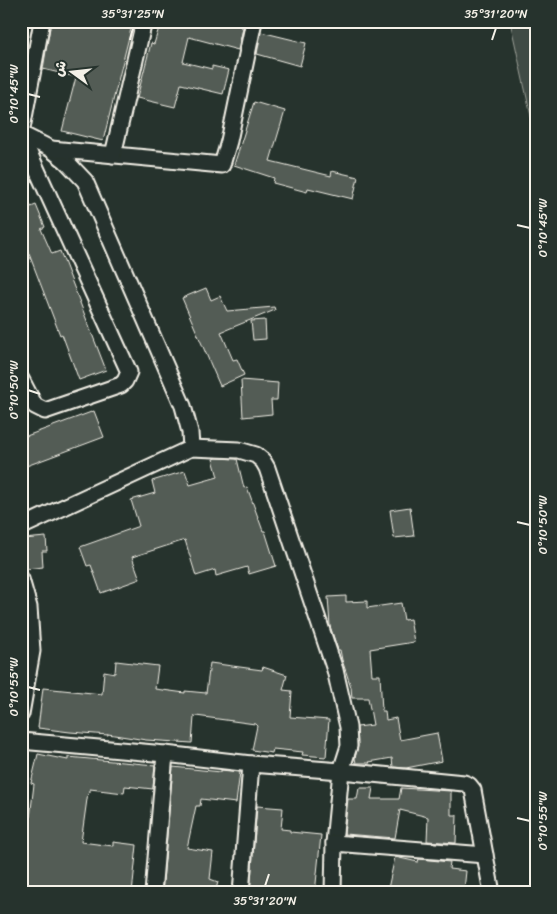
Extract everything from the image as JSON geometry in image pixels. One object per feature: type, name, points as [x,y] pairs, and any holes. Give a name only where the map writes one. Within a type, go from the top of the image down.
[{"type":"street","points":[[21,379],[35,406],[45,411],[121,385],[129,372],[21,134],[42,21]]},
{"type":"street","points":[[113,155],[144,21]]},
{"type":"street","points":[[51,149],[222,165],[229,141],[254,21]]},
{"type":"street","points":[[21,134],[51,149],[66,161],[85,181],[183,406],[192,448]]},
{"type":"street","points":[[21,527],[192,448],[239,450],[256,455],[262,461],[267,468],[335,670],[348,727],[349,746],[341,770],[334,843],[333,893]]},
{"type":"street","points":[[21,579],[30,607],[32,651],[21,714]]},
{"type":"street","points":[[21,741],[251,764],[450,780],[469,785],[473,790],[492,893]]},
{"type":"street","points":[[153,893],[165,754]]},
{"type":"street","points":[[241,893],[251,764]]},
{"type":"street","points":[[334,843],[485,855]]},
{"type":"shaded area","points":[[510,21],[536,21],[536,139]]},
{"type":"building","points":[[51,21],[133,21],[103,141],[62,131],[76,77],[43,69]]},
{"type":"building","points":[[161,21],[242,21],[241,27],[243,28],[238,50],[189,37],[183,62],[212,69],[212,66],[229,70],[223,94],[181,84],[175,107],[137,98],[151,43],[154,44]]},
{"type":"building","points":[[261,32],[306,43],[300,66],[257,54]]},
{"type":"building","points":[[254,102],[285,111],[270,161],[331,176],[332,171],[358,177],[353,199],[308,188],[307,192],[273,183],[274,178],[234,165]]},
{"type":"building","points":[[21,188],[31,207],[36,205],[45,227],[41,229],[52,254],[60,251],[106,370],[79,380],[26,246],[21,248]]},
{"type":"building","points":[[206,288],[211,300],[220,296],[227,311],[274,307],[275,310],[221,332],[233,360],[237,359],[244,375],[220,386],[182,298]]},
{"type":"building","points":[[265,320],[266,339],[253,340],[251,321]]},
{"type":"building","points":[[241,380],[278,383],[277,400],[271,400],[272,414],[243,417]]},
{"type":"building","points":[[94,411],[104,437],[21,468],[21,438]]},
{"type":"building","points":[[213,459],[237,459],[244,488],[247,487],[263,531],[265,531],[276,566],[249,574],[247,567],[216,576],[215,570],[196,576],[185,540],[132,557],[140,579],[101,593],[91,565],[87,566],[80,547],[139,526],[131,500],[155,493],[152,481],[185,471],[190,485],[218,477]]},
{"type":"building","points":[[410,507],[414,536],[394,538],[390,510]]},
{"type":"building","points":[[46,537],[47,551],[42,551],[43,567],[26,569],[23,539]]},
{"type":"building","points":[[346,596],[346,602],[367,601],[367,608],[401,603],[404,620],[410,619],[414,642],[370,649],[372,675],[380,675],[382,711],[385,711],[386,720],[396,718],[400,740],[437,733],[442,761],[406,768],[393,767],[392,758],[370,763],[356,763],[355,758],[358,746],[357,727],[373,725],[368,698],[352,698],[351,687],[340,650],[338,650],[330,626],[328,597]]},
{"type":"building","points":[[116,661],[158,666],[155,689],[185,693],[185,691],[206,693],[210,663],[262,670],[263,667],[287,675],[283,690],[292,691],[290,717],[329,720],[326,757],[302,755],[303,752],[273,749],[272,753],[252,750],[257,726],[255,724],[196,716],[194,717],[192,743],[38,728],[43,688],[102,694],[104,671],[115,673]]},
{"type":"building","points":[[38,754],[68,760],[68,757],[155,765],[153,789],[125,786],[124,793],[90,789],[90,792],[88,792],[81,842],[113,846],[113,842],[137,845],[132,893],[61,893],[21,889],[21,834],[28,835],[34,784],[31,783]]},
{"type":"building","points":[[173,767],[240,772],[236,803],[201,799],[200,806],[196,806],[187,848],[213,852],[210,879],[218,882],[215,893],[208,893],[191,887],[190,893],[162,893]]},
{"type":"building","points":[[359,788],[373,788],[371,799],[399,799],[401,788],[451,791],[451,815],[457,815],[456,843],[427,841],[428,817],[400,810],[395,838],[344,834],[348,799],[357,799]]},
{"type":"building","points":[[257,806],[283,808],[281,829],[290,830],[290,832],[321,835],[315,893],[250,893]]},
{"type":"building","points":[[395,857],[418,862],[419,859],[450,862],[449,869],[466,871],[464,890],[435,886],[434,893],[387,893]]}]
